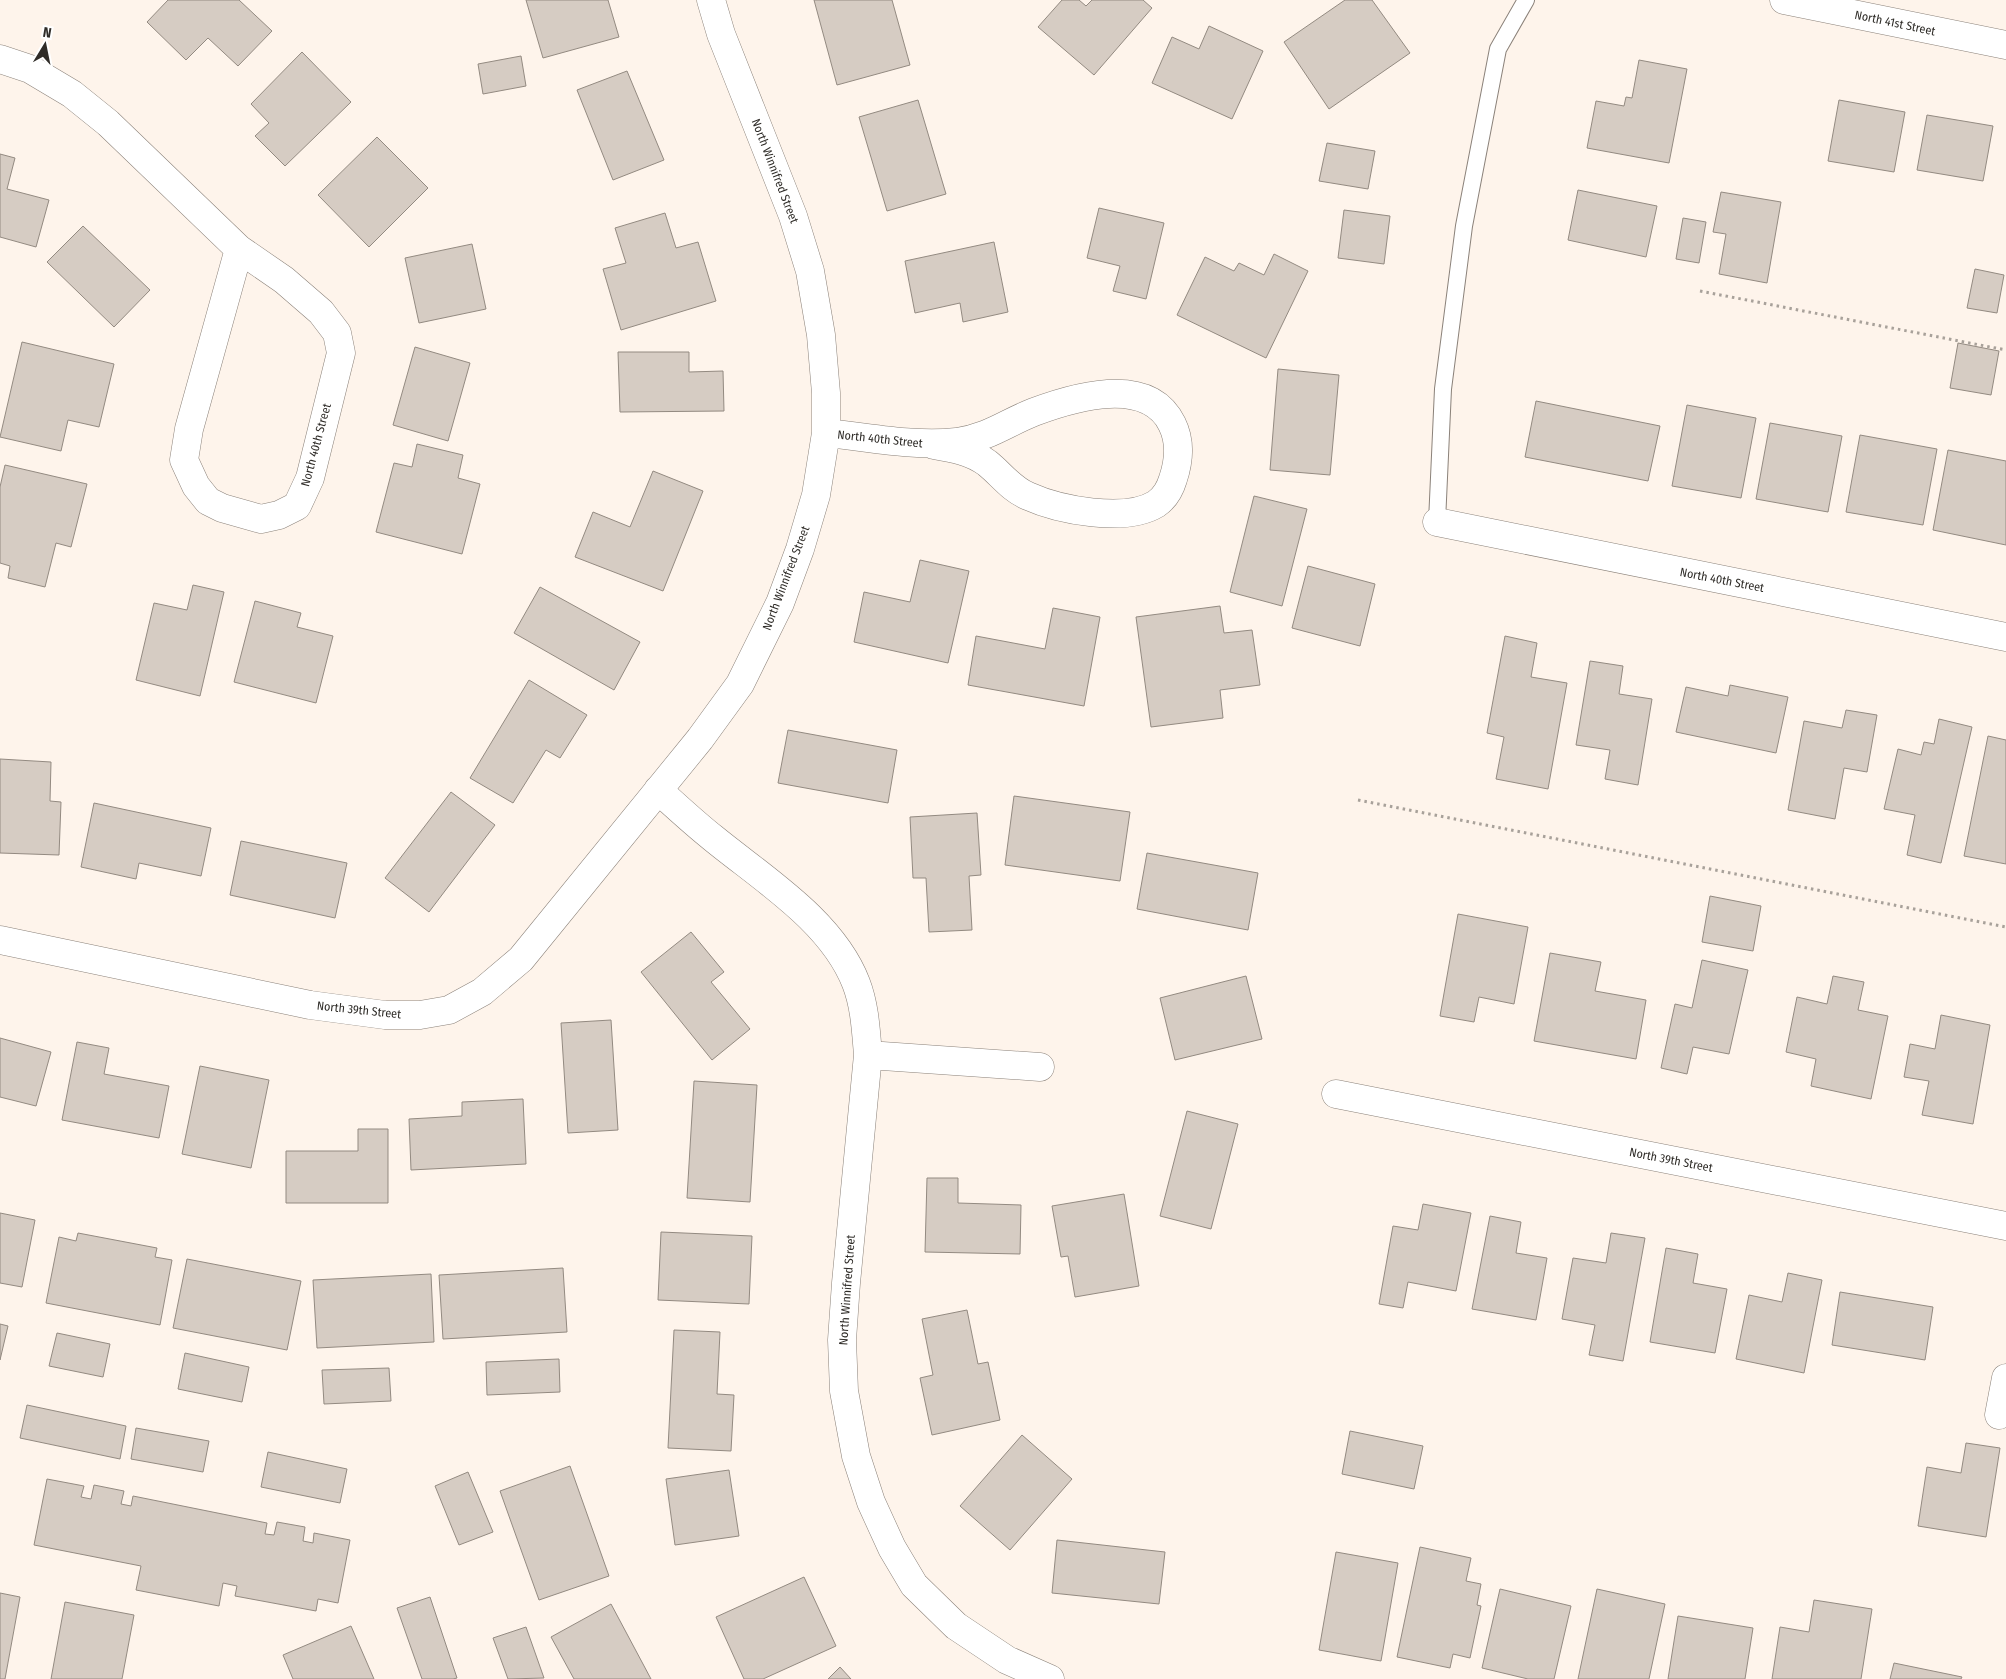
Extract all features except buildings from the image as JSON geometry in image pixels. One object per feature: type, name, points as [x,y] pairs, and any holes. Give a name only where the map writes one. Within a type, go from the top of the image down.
[{"type":"street","name":"North Winnifred Street","points":[[711,0],[722,34],[793,216],[810,271],[821,335],[826,393],[826,433],[816,495],[800,549],[780,603],[759,648],[740,684],[700,739],[658,790],[710,837],[787,897],[826,934],[841,954],[857,984],[864,1017],[868,1055],[842,1340],[844,1391],[856,1456],[871,1502],[892,1548],[914,1586],[956,1626],[1007,1660],[1050,1679]]},
{"type":"street","name":"North 41st Street","points":[[1784,0],[2006,45]]},
{"type":"street","name":"North 40th Street","points":[[0,59],[30,70],[72,94],[101,117],[239,249],[284,280],[321,312],[337,333],[340,353],[310,478],[297,506],[279,515],[262,519],[222,508],[208,501],[196,486],[184,460],[189,429],[239,249]]},
{"type":"street","name":"North 40th Street","points":[[826,433],[934,445],[971,453],[985,462],[1013,488],[1028,496],[1066,508],[1099,513],[1138,510],[1157,503],[1164,498],[1171,486],[1178,460],[1176,433],[1171,421],[1162,410],[1144,399],[1117,393],[1102,394],[1054,405],[1033,412],[994,433],[934,445]]},
{"type":"street","name":"North 40th Street","points":[[1437,522],[2006,637]]},
{"type":"street","name":"North 39th Street","points":[[0,940],[310,1005],[384,1015],[420,1015],[449,1010],[482,992],[521,959],[658,790]]},
{"type":"street","points":[[868,1055],[1040,1067]]},
{"type":"street","name":"North 39th Street","points":[[1336,1094],[2006,1226]]},
{"type":"street","points":[[1999,1415],[2006,1378]]},
{"type":"lane","points":[[1437,522],[1443,389],[1464,226],[1498,49],[1526,0]]},
{"type":"path","points":[[1700,291],[2006,350]]},
{"type":"path","points":[[1358,800],[2006,927]]}]
